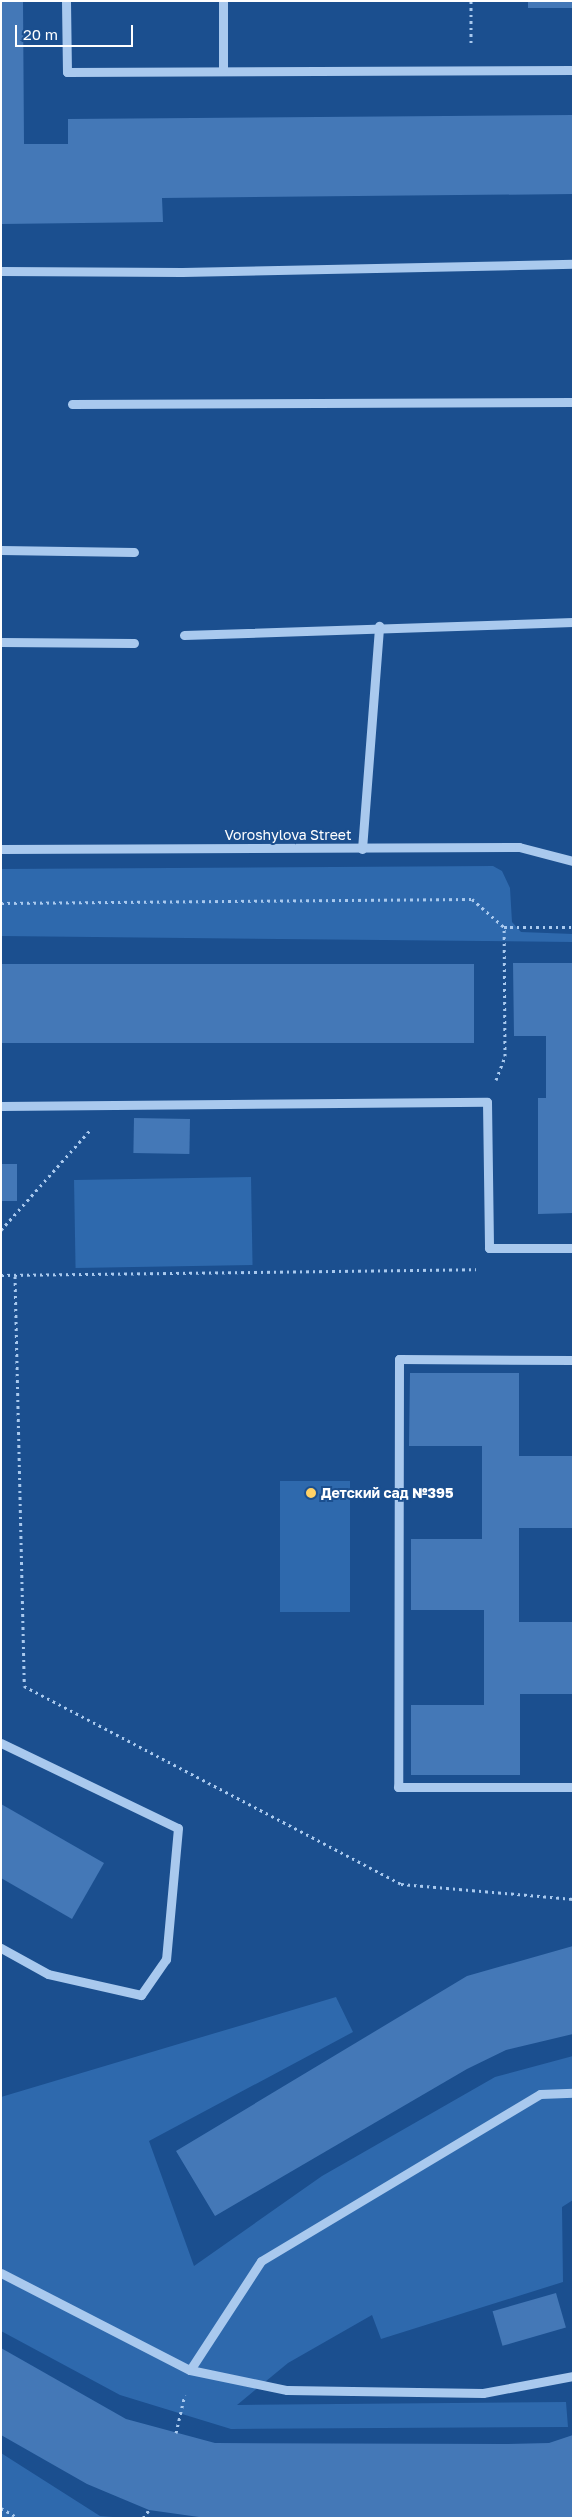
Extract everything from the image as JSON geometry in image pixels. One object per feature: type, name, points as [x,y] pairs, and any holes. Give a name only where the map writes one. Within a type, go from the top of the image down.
[{"type":"street","points":[[66,1],[66,72],[573,70]]},
{"type":"street","points":[[223,1],[223,70]]},
{"type":"street","points":[[1,271],[182,272],[573,264]]},
{"type":"street","points":[[72,404],[573,402]]},
{"type":"street","points":[[1,550],[134,552]]},
{"type":"street","points":[[184,635],[379,626],[573,622]]},
{"type":"street","points":[[362,848],[379,626]]},
{"type":"street","points":[[1,642],[134,643]]},
{"type":"street","name":"Voroshylova Street","points":[[1,850],[519,848],[573,861]]},
{"type":"street","points":[[1,1106],[487,1102],[489,1248],[573,1248]]},
{"type":"street","points":[[573,1360],[399,1359],[398,1787],[573,1787]]},
{"type":"street","points":[[1,1743],[178,1828],[166,1959],[141,1995],[48,1974],[1,1948]]},
{"type":"street","points":[[190,2370],[261,2261],[540,2094],[573,2093]]},
{"type":"street","points":[[1,2273],[190,2370],[287,2390],[483,2393],[573,2376]]},
{"type":"path","points":[[471,1],[472,70]]},
{"type":"path","points":[[1,903],[472,899],[504,927],[573,927]]},
{"type":"path","points":[[487,1102],[505,1056],[504,927]]},
{"type":"path","points":[[1,1230],[112,1105]]},
{"type":"path","points":[[1,1275],[479,1269]]},
{"type":"path","points":[[15,1276],[24,1686],[401,1884],[573,1899]]},
{"type":"path","points":[[176,2433],[190,2370]]},
{"type":"path","points":[[1,2508],[18,2518]]},
{"type":"path","points":[[143,2518],[149,2510]]},
{"type":"shaded area","points":[[493,866],[502,871],[510,888],[512,922],[521,932],[573,934],[573,942],[1,936],[1,869]]},
{"type":"shaded area","points":[[251,1177],[253,1265],[76,1268],[74,1180]]},
{"type":"shaded area","points":[[280,1481],[350,1481],[350,1612],[280,1612]]},
{"type":"shaded area","points":[[336,1997],[353,2032],[149,2141],[194,2266],[322,2176],[495,2077],[573,2056],[573,2200],[562,2207],[563,2282],[381,2339],[372,2315],[288,2363],[237,2405],[566,2402],[568,2427],[231,2429],[120,2395],[1,2331],[1,2097]]},
{"type":"shaded area","points":[[1,2453],[100,2516],[126,2518],[1,2518]]},
{"type":"building","points":[[1,1],[23,1],[24,144],[68,144],[68,119],[573,115],[573,194],[162,198],[163,222],[1,224]]},
{"type":"building","points":[[528,1],[573,1],[573,8],[528,8]]},
{"type":"building","points":[[513,963],[573,963],[573,1213],[538,1214],[538,1098],[546,1098],[546,1036],[514,1036]]},
{"type":"building","points":[[1,964],[474,964],[474,1043],[1,1043]]},
{"type":"building","points":[[134,1118],[190,1119],[189,1154],[133,1153]]},
{"type":"building","points":[[1,1164],[17,1164],[17,1201],[1,1201]]},
{"type":"building","points":[[410,1373],[519,1373],[519,1456],[573,1456],[573,1528],[519,1528],[519,1622],[573,1622],[573,1694],[520,1694],[520,1775],[411,1775],[411,1705],[484,1705],[484,1610],[411,1610],[411,1539],[482,1539],[482,1446],[409,1446]]},
{"type":"building","points":[[1,1804],[104,1863],[72,1919],[1,1878]]},
{"type":"building","points":[[573,1946],[573,2034],[506,2050],[467,2069],[215,2216],[176,2151],[467,1976]]},
{"type":"building","points":[[556,2293],[566,2328],[502,2346],[493,2311]]},
{"type":"building","points":[[1,2348],[126,2419],[215,2443],[505,2444],[549,2443],[573,2435],[573,2518],[206,2518],[149,2510],[87,2484],[1,2435]]},
{"type":"place","name":"Детский сад №395","points":[[311,1493]]}]
